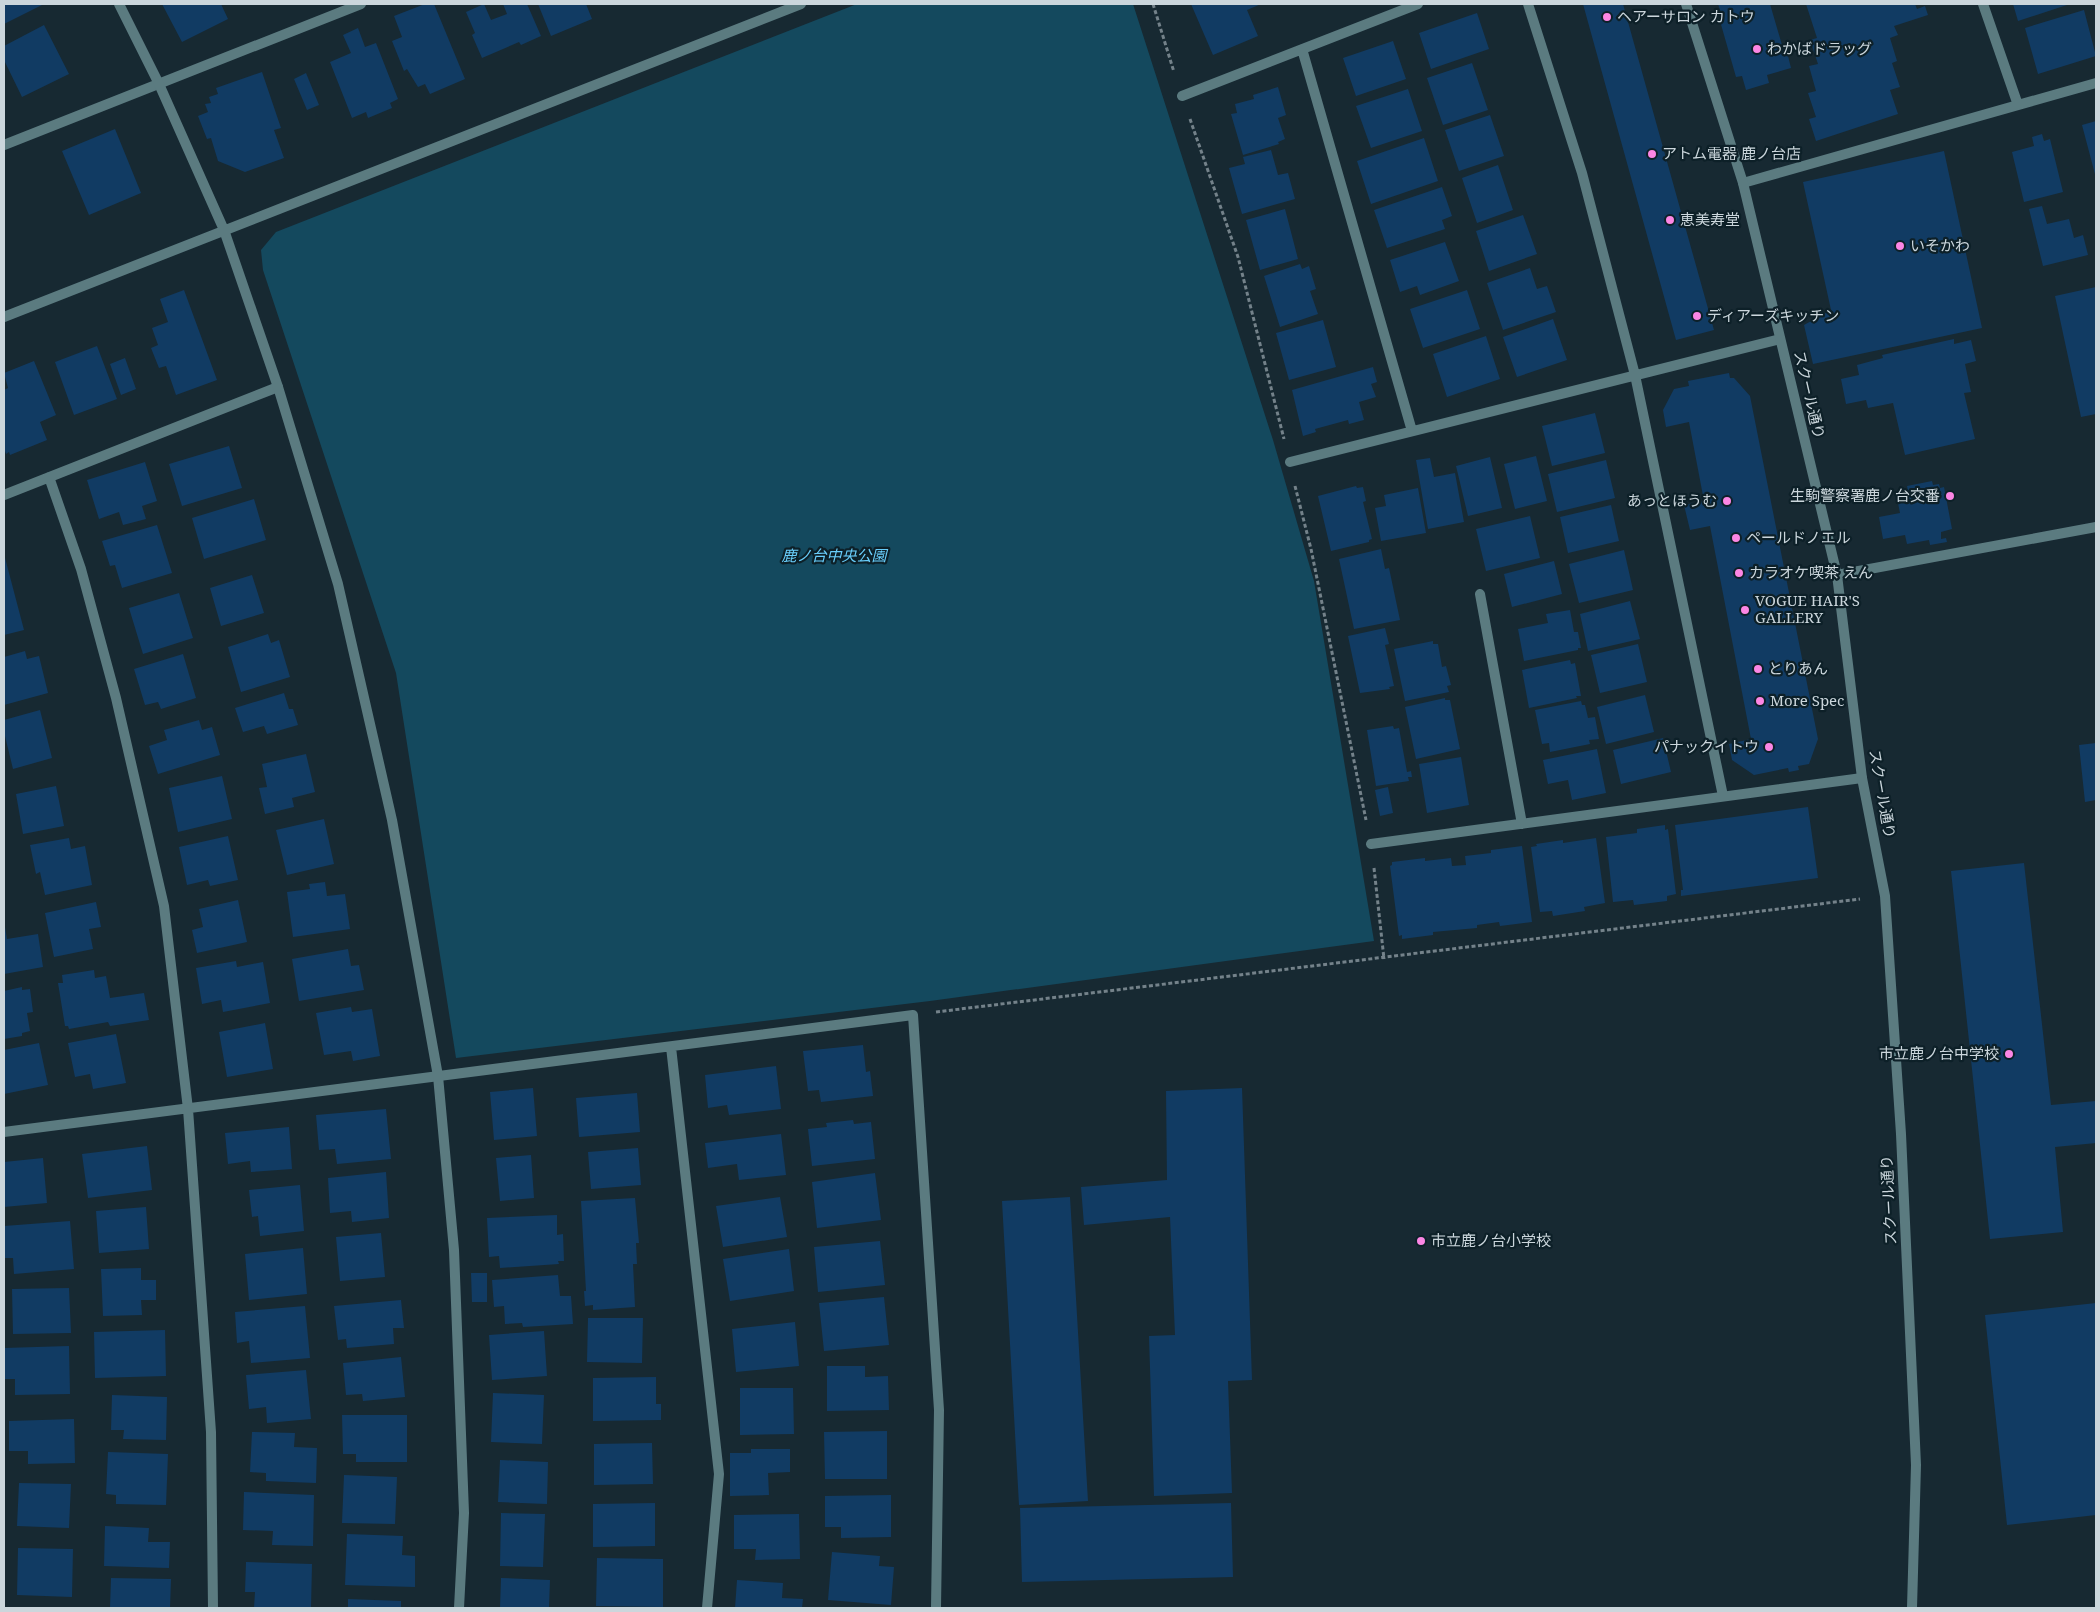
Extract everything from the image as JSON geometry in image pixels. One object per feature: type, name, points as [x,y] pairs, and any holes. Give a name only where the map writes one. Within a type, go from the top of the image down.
[{"type":"street","points":[[120,4],[159,84],[224,230],[278,387],[338,584],[392,820],[438,1076],[454,1250],[464,1513],[459,1608]]},
{"type":"street","points":[[4,145],[361,4]]},
{"type":"street","points":[[4,317],[801,4]]},
{"type":"street","points":[[1182,96],[1418,4]]},
{"type":"street","points":[[1528,4],[1582,173],[1635,375],[1723,796]]},
{"type":"street","name":"スクール通り","points":[[1686,4],[1743,183],[1836,575],[1862,778],[1885,896],[1901,1134],[1916,1465],[1912,1608]]},
{"type":"street","points":[[1983,4],[2018,106]]},
{"type":"street","points":[[1302,49],[1412,431]]},
{"type":"street","points":[[1743,183],[2096,83]]},
{"type":"street","points":[[1290,462],[1780,339]]},
{"type":"street","points":[[4,495],[278,387]]},
{"type":"street","points":[[50,477],[81,569],[116,698],[164,906],[188,1109],[211,1432],[213,1608]]},
{"type":"street","points":[[1836,575],[2096,526]]},
{"type":"street","points":[[1480,594],[1522,824]]},
{"type":"street","points":[[1371,844],[1862,778]]},
{"type":"street","points":[[4,1132],[913,1015],[939,1410],[936,1608]]},
{"type":"street","points":[[672,1046],[719,1474],[708,1608]]},
{"type":"path","points":[[913,1015],[1885,896]]},
{"type":"green space","name":"鹿ノ台中央公園","points":[[857,4],[1133,4],[1273,440],[1314,581],[1374,941],[930,1001],[456,1058],[396,673],[263,270],[261,250],[276,232]]},
{"type":"building","points":[[4,4],[44,4],[4,24]]},
{"type":"building","points":[[162,4],[221,4],[228,19],[182,42]]},
{"type":"building","points":[[425,4],[434,4],[465,79],[430,94],[425,84],[418,87],[407,69],[404,71],[392,41],[402,37],[394,16]]},
{"type":"building","points":[[484,4],[491,20],[507,14],[503,4],[527,4],[541,36],[521,45],[519,42],[482,58],[472,35],[475,33],[466,12]]},
{"type":"building","points":[[538,4],[586,4],[592,19],[551,36]]},
{"type":"building","points":[[1191,4],[1261,4],[1247,10],[1258,36],[1213,55]]},
{"type":"building","points":[[1583,4],[1623,4],[1714,330],[1676,340]]},
{"type":"building","points":[[1718,4],[1770,4],[1782,45],[1785,44],[1791,68],[1767,75],[1769,83],[1746,90],[1742,76],[1736,77],[1718,14],[1721,13]]},
{"type":"building","points":[[1806,4],[1915,4],[1917,9],[1925,6],[1928,15],[1894,26],[1898,35],[1890,38],[1897,61],[1892,63],[1900,87],[1890,90],[1898,114],[1816,141],[1809,119],[1816,117],[1808,93],[1816,91],[1809,66],[1818,64],[1810,40],[1817,38]]},
{"type":"building","points":[[2013,4],[2070,4],[2018,21]]},
{"type":"building","points":[[2084,10],[2096,56],[2038,74],[2025,28]]},
{"type":"building","points":[[1477,13],[1489,49],[1431,69],[1419,33]]},
{"type":"building","points":[[44,25],[69,74],[22,97],[4,60],[4,46]]},
{"type":"building","points":[[358,28],[365,47],[376,43],[398,99],[390,103],[392,108],[368,118],[366,112],[352,118],[330,62],[351,53],[343,35]]},
{"type":"building","points":[[1393,41],[1406,79],[1356,96],[1343,58]]},
{"type":"building","points":[[1472,63],[1488,110],[1443,125],[1427,78]]},
{"type":"building","points":[[262,72],[281,128],[274,130],[284,158],[245,172],[218,161],[211,138],[207,139],[198,116],[208,112],[205,104],[211,103],[209,97],[218,94],[216,88]]},
{"type":"building","points":[[306,73],[319,105],[307,110],[294,79]]},
{"type":"building","points":[[1278,87],[1286,115],[1278,118],[1285,139],[1278,142],[1279,144],[1243,155],[1231,114],[1237,113],[1235,104],[1254,99],[1253,95]]},
{"type":"building","points":[[1408,89],[1422,131],[1371,148],[1356,106]]},
{"type":"building","points":[[1490,115],[1504,156],[1459,171],[1445,130]]},
{"type":"building","points":[[2096,121],[2096,178],[2082,125]]},
{"type":"building","points":[[115,129],[141,193],[89,215],[62,151]]},
{"type":"building","points":[[2042,134],[2044,141],[2050,139],[2063,192],[2024,202],[2012,152],[2034,146],[2032,137]]},
{"type":"building","points":[[1424,138],[1438,181],[1371,204],[1357,161]]},
{"type":"building","points":[[1271,150],[1278,175],[1288,173],[1295,199],[1242,214],[1229,168],[1245,164],[1243,157]]},
{"type":"building","points":[[1944,151],[1982,328],[1813,364],[1804,325],[1831,310],[1803,182]]},
{"type":"building","points":[[1498,165],[1513,210],[1477,223],[1462,178]]},
{"type":"building","points":[[1442,187],[1452,216],[1442,220],[1445,229],[1387,248],[1374,210]]},
{"type":"building","points":[[2042,206],[2047,224],[2069,219],[2074,238],[2083,235],[2088,255],[2043,266],[2029,209]]},
{"type":"building","points":[[1285,209],[1298,259],[1260,270],[1246,220]]},
{"type":"building","points":[[1523,215],[1537,254],[1489,271],[1476,231]]},
{"type":"building","points":[[1445,242],[1459,281],[1420,295],[1417,286],[1400,292],[1390,260]]},
{"type":"building","points":[[1300,264],[1302,269],[1309,266],[1316,289],[1310,291],[1318,314],[1280,327],[1264,276]]},
{"type":"building","points":[[1530,268],[1537,289],[1547,286],[1556,312],[1503,330],[1487,283]]},
{"type":"building","points":[[2096,287],[2096,414],[2081,417],[2055,296]]},
{"type":"building","points":[[184,290],[217,380],[176,395],[166,366],[159,368],[151,348],[158,345],[152,328],[168,322],[160,299]]},
{"type":"building","points":[[1467,290],[1480,329],[1423,348],[1410,309]]},
{"type":"building","points":[[1553,319],[1567,360],[1517,377],[1503,337]]},
{"type":"building","points":[[1323,320],[1336,367],[1289,380],[1276,333]]},
{"type":"building","points":[[1486,336],[1500,379],[1447,397],[1433,354]]},
{"type":"building","points":[[1954,339],[1954,344],[1971,340],[1976,361],[1965,364],[1971,392],[1964,393],[1975,439],[1905,455],[1893,403],[1868,408],[1866,400],[1846,404],[1841,379],[1859,375],[1857,365],[1883,358],[1882,355]]},
{"type":"building","points":[[97,346],[117,399],[74,415],[55,362]]},
{"type":"building","points":[[125,358],[136,389],[121,395],[110,364]]},
{"type":"building","points":[[34,361],[56,415],[40,422],[47,440],[10,455],[9,452],[6,454],[4,448],[4,390],[8,388],[4,373]]},
{"type":"building","points":[[1373,367],[1377,382],[1371,384],[1376,397],[1359,402],[1364,420],[1349,424],[1348,420],[1315,429],[1316,432],[1303,436],[1292,390]]},
{"type":"building","points":[[1729,373],[1730,378],[1734,378],[1750,396],[1818,739],[1809,764],[1798,766],[1799,770],[1789,772],[1788,768],[1754,775],[1732,760],[1729,744],[1751,739],[1710,526],[1690,530],[1684,505],[1704,501],[1689,422],[1666,427],[1663,410],[1674,389],[1689,386],[1688,381]]},
{"type":"building","points":[[1595,413],[1605,453],[1552,466],[1542,426]]},
{"type":"building","points":[[229,446],[242,488],[182,506],[169,464]]},
{"type":"building","points":[[1536,456],[1547,501],[1515,509],[1504,464]]},
{"type":"building","points":[[1490,457],[1502,508],[1468,516],[1456,466]]},
{"type":"building","points":[[1430,458],[1434,477],[1455,473],[1464,522],[1428,529],[1416,460]]},
{"type":"building","points":[[1606,460],[1615,498],[1557,512],[1548,474]]},
{"type":"building","points":[[145,462],[157,501],[142,506],[146,519],[123,525],[119,512],[99,519],[87,480]]},
{"type":"building","points":[[1932,481],[1933,485],[1939,484],[1940,488],[1944,487],[1952,529],[1941,532],[1941,539],[1946,538],[1947,542],[1930,545],[1929,540],[1907,544],[1905,535],[1883,539],[1879,517],[1900,513],[1896,493],[1908,491],[1907,486]]},
{"type":"building","points":[[1356,486],[1357,488],[1363,487],[1366,501],[1363,502],[1372,539],[1369,542],[1331,551],[1318,496]]},
{"type":"building","points":[[1418,488],[1426,533],[1381,541],[1375,508],[1386,506],[1384,495]]},
{"type":"building","points":[[254,499],[266,540],[204,559],[192,518]]},
{"type":"building","points":[[1611,505],[1619,541],[1568,553],[1560,517]]},
{"type":"building","points":[[1530,516],[1540,558],[1486,571],[1476,529]]},
{"type":"building","points":[[157,525],[172,573],[122,588],[115,565],[110,566],[102,541]]},
{"type":"building","points":[[1381,549],[1385,569],[1389,568],[1400,620],[1354,629],[1339,559]]},
{"type":"building","points":[[1624,550],[1633,590],[1579,603],[1569,564]]},
{"type":"building","points":[[4,554],[24,630],[4,635]]},
{"type":"building","points":[[1554,561],[1562,594],[1512,607],[1504,574]]},
{"type":"building","points":[[252,575],[264,613],[221,626],[210,588]]},
{"type":"building","points":[[179,593],[193,638],[143,654],[129,608]]},
{"type":"building","points":[[1630,601],[1640,639],[1588,651],[1580,614]]},
{"type":"building","points":[[1570,610],[1574,632],[1578,632],[1581,648],[1524,661],[1518,629],[1548,623],[1546,614]]},
{"type":"building","points":[[1385,628],[1389,644],[1385,645],[1394,686],[1389,687],[1390,689],[1360,693],[1348,636]]},
{"type":"building","points":[[268,634],[271,643],[279,640],[290,677],[241,692],[228,647]]},
{"type":"building","points":[[1433,641],[1433,644],[1438,644],[1442,667],[1446,666],[1451,685],[1447,686],[1449,692],[1405,701],[1394,649]]},
{"type":"building","points":[[1638,644],[1647,682],[1600,693],[1591,655]]},
{"type":"building","points":[[25,651],[27,659],[39,656],[48,693],[4,705],[4,657]]},
{"type":"building","points":[[183,654],[196,698],[161,709],[158,702],[145,705],[134,669]]},
{"type":"building","points":[[1570,660],[1571,664],[1575,663],[1581,696],[1529,708],[1522,670]]},
{"type":"building","points":[[284,693],[289,709],[293,709],[298,725],[267,734],[264,726],[243,732],[235,708]]},
{"type":"building","points":[[1645,695],[1654,732],[1606,744],[1597,707]]},
{"type":"building","points":[[1445,698],[1445,700],[1450,700],[1460,749],[1416,759],[1405,707]]},
{"type":"building","points":[[1581,701],[1582,705],[1585,705],[1588,718],[1595,717],[1599,739],[1589,740],[1590,744],[1550,752],[1549,743],[1542,744],[1535,710]]},
{"type":"building","points":[[40,710],[52,758],[13,769],[4,732],[4,720]]},
{"type":"building","points":[[199,720],[202,730],[212,727],[220,755],[158,774],[149,746],[167,740],[164,730]]},
{"type":"building","points":[[1393,726],[1394,729],[1399,728],[1407,772],[1411,771],[1412,777],[1408,777],[1409,781],[1376,786],[1367,730]]},
{"type":"building","points":[[1663,738],[1671,772],[1621,784],[1613,750]]},
{"type":"building","points":[[2096,743],[2096,800],[2085,802],[2079,745]]},
{"type":"building","points":[[1597,749],[1606,793],[1572,800],[1568,780],[1548,784],[1543,760]]},
{"type":"building","points":[[306,754],[315,792],[292,798],[294,807],[265,814],[259,788],[267,787],[262,764]]},
{"type":"building","points":[[1461,757],[1469,805],[1427,813],[1419,764]]},
{"type":"building","points":[[222,776],[232,819],[178,832],[169,788]]},
{"type":"building","points":[[56,786],[64,826],[23,834],[16,794]]},
{"type":"building","points":[[1388,787],[1393,813],[1380,816],[1375,790]]},
{"type":"building","points":[[1808,807],[1818,878],[1681,896],[1681,890],[1683,890],[1675,825]]},
{"type":"building","points":[[324,819],[334,864],[287,875],[276,830]]},
{"type":"building","points":[[1665,825],[1665,830],[1668,829],[1676,894],[1667,896],[1667,901],[1634,905],[1633,900],[1613,902],[1606,837],[1637,833],[1637,829]]},
{"type":"building","points":[[228,836],[238,880],[210,886],[208,880],[187,885],[179,847]]},
{"type":"building","points":[[69,838],[71,849],[85,846],[92,885],[45,895],[40,872],[36,874],[30,845]]},
{"type":"building","points":[[1596,838],[1605,903],[1584,907],[1585,911],[1553,916],[1552,911],[1540,912],[1531,847],[1537,846],[1536,844],[1563,840],[1563,843]]},
{"type":"building","points":[[1522,846],[1532,922],[1500,926],[1499,922],[1477,925],[1477,928],[1433,932],[1433,935],[1402,939],[1402,935],[1399,936],[1390,866],[1392,862],[1425,858],[1425,861],[1451,858],[1452,866],[1466,865],[1465,856],[1491,853],[1491,850]]},
{"type":"building","points":[[2024,863],[2051,1105],[2096,1101],[2096,1143],[2055,1147],[2063,1232],[1990,1239],[1951,871]]},
{"type":"building","points":[[325,882],[327,896],[345,894],[350,929],[293,937],[287,892],[310,889],[309,884]]},
{"type":"building","points":[[238,900],[247,942],[197,953],[192,930],[203,927],[199,909]]},
{"type":"building","points":[[96,902],[101,927],[89,929],[93,949],[54,957],[45,913]]},
{"type":"building","points":[[5,927],[7,939],[38,934],[43,967],[4,974]]},
{"type":"building","points":[[348,949],[351,966],[359,965],[364,990],[299,1001],[292,959]]},
{"type":"building","points":[[236,961],[237,967],[263,962],[270,1003],[223,1012],[221,1000],[202,1004],[196,968]]},
{"type":"building","points":[[94,970],[95,978],[106,976],[110,998],[144,993],[149,1020],[110,1026],[108,1022],[69,1029],[68,1026],[65,1026],[58,983],[63,983],[62,975]]},
{"type":"building","points":[[22,987],[22,990],[30,989],[33,1012],[27,1013],[30,1031],[22,1033],[22,1036],[4,1039],[4,991]]},
{"type":"building","points":[[351,1007],[352,1012],[372,1009],[380,1056],[353,1061],[351,1051],[324,1055],[316,1013]]},
{"type":"building","points":[[265,1023],[273,1069],[227,1077],[219,1032]]},
{"type":"building","points":[[116,1034],[126,1083],[93,1089],[90,1074],[75,1077],[68,1043]]},
{"type":"building","points":[[39,1043],[48,1085],[4,1094],[4,1050]]},
{"type":"building","points":[[863,1045],[866,1072],[870,1071],[873,1096],[821,1102],[819,1090],[808,1091],[803,1051]]},
{"type":"building","points":[[776,1066],[781,1109],[729,1115],[727,1105],[708,1108],[705,1075]]},
{"type":"building","points":[[533,1088],[537,1136],[494,1140],[490,1092]]},
{"type":"building","points":[[1242,1088],[1252,1380],[1228,1381],[1232,1493],[1154,1496],[1149,1336],[1175,1335],[1170,1217],[1084,1225],[1081,1187],[1167,1180],[1166,1091]]},
{"type":"building","points":[[637,1093],[640,1132],[579,1137],[576,1098]]},
{"type":"building","points":[[386,1109],[391,1159],[337,1164],[335,1149],[319,1150],[316,1115]]},
{"type":"building","points":[[853,1120],[854,1124],[871,1122],[875,1159],[812,1166],[808,1129],[827,1127],[826,1123]]},
{"type":"building","points":[[289,1127],[292,1169],[251,1172],[250,1161],[228,1164],[225,1133]]},
{"type":"building","points":[[781,1134],[786,1175],[739,1180],[737,1164],[708,1168],[705,1143]]},
{"type":"building","points":[[147,1146],[152,1190],[88,1198],[82,1154]]},
{"type":"building","points":[[638,1148],[641,1185],[591,1189],[588,1152]]},
{"type":"building","points":[[531,1155],[534,1198],[500,1201],[496,1158]]},
{"type":"building","points":[[43,1158],[47,1203],[4,1207],[4,1162]]},
{"type":"building","points":[[386,1172],[389,1218],[352,1222],[351,1211],[330,1213],[328,1178]]},
{"type":"building","points":[[875,1173],[881,1220],[817,1228],[812,1182]]},
{"type":"building","points":[[300,1185],[304,1231],[260,1236],[258,1216],[252,1217],[249,1190]]},
{"type":"building","points":[[780,1197],[787,1237],[723,1247],[716,1206]]},
{"type":"building","points":[[1070,1197],[1088,1501],[1019,1505],[1002,1201]]},
{"type":"building","points":[[635,1198],[639,1243],[636,1243],[637,1264],[633,1264],[635,1307],[593,1310],[593,1305],[585,1306],[584,1291],[586,1291],[581,1201]]},
{"type":"building","points":[[146,1207],[149,1249],[99,1253],[96,1211]]},
{"type":"building","points":[[557,1215],[557,1235],[563,1234],[564,1261],[558,1261],[559,1264],[500,1268],[499,1256],[489,1257],[487,1218]]},
{"type":"building","points":[[70,1221],[74,1269],[14,1274],[13,1258],[4,1258],[4,1226]]},
{"type":"building","points":[[381,1233],[385,1277],[340,1281],[336,1237]]},
{"type":"building","points":[[880,1241],[885,1285],[818,1292],[814,1247]]},
{"type":"building","points":[[303,1248],[307,1294],[249,1300],[245,1254]]},
{"type":"building","points":[[789,1249],[794,1291],[730,1301],[723,1259]]},
{"type":"building","points":[[141,1268],[141,1280],[156,1280],[156,1300],[141,1300],[142,1315],[103,1316],[101,1269]]},
{"type":"building","points":[[471,1273],[487,1273],[487,1302],[472,1302]]},
{"type":"building","points":[[558,1275],[560,1296],[571,1296],[573,1324],[523,1327],[522,1323],[505,1324],[504,1306],[494,1307],[492,1280]]},
{"type":"building","points":[[69,1288],[71,1333],[13,1334],[12,1289]]},
{"type":"building","points":[[884,1297],[889,1345],[824,1351],[819,1303]]},
{"type":"building","points":[[401,1300],[404,1328],[393,1328],[394,1344],[347,1348],[346,1339],[338,1340],[334,1306]]},
{"type":"building","points":[[2096,1303],[2096,1515],[2007,1525],[1985,1315]]},
{"type":"building","points":[[305,1306],[310,1358],[251,1363],[249,1341],[237,1343],[235,1312]]},
{"type":"building","points":[[588,1318],[643,1318],[642,1363],[587,1362]]},
{"type":"building","points":[[795,1322],[799,1366],[736,1372],[732,1329]]},
{"type":"building","points":[[165,1330],[166,1376],[95,1378],[94,1332]]},
{"type":"building","points":[[544,1331],[547,1376],[492,1380],[489,1335]]},
{"type":"building","points":[[69,1346],[70,1394],[15,1395],[15,1379],[5,1379],[4,1348]]},
{"type":"building","points":[[401,1357],[405,1397],[363,1401],[362,1394],[346,1395],[343,1363]]},
{"type":"building","points":[[827,1366],[865,1366],[865,1377],[888,1376],[889,1410],[827,1411]]},
{"type":"building","points":[[306,1370],[311,1419],[267,1423],[266,1407],[249,1409],[246,1375]]},
{"type":"building","points":[[656,1377],[656,1404],[661,1404],[661,1420],[593,1421],[593,1378]]},
{"type":"building","points":[[740,1388],[793,1388],[794,1434],[740,1435]]},
{"type":"building","points":[[493,1393],[544,1395],[542,1444],[491,1442]]},
{"type":"building","points":[[112,1395],[167,1397],[166,1440],[123,1439],[124,1430],[111,1430]]},
{"type":"building","points":[[342,1415],[407,1415],[407,1462],[356,1462],[356,1454],[343,1454]]},
{"type":"building","points":[[74,1419],[75,1463],[28,1464],[28,1451],[9,1451],[9,1421]]},
{"type":"building","points":[[887,1431],[887,1479],[825,1479],[824,1432]]},
{"type":"building","points":[[252,1432],[295,1433],[294,1447],[317,1448],[316,1483],[266,1481],[266,1473],[250,1472]]},
{"type":"building","points":[[652,1443],[653,1484],[594,1485],[594,1444]]},
{"type":"building","points":[[751,1449],[790,1449],[790,1472],[768,1473],[769,1495],[730,1496],[730,1453],[751,1453]]},
{"type":"building","points":[[108,1452],[168,1454],[166,1505],[116,1504],[116,1495],[106,1494]]},
{"type":"building","points":[[500,1460],[548,1462],[547,1504],[498,1502]]},
{"type":"building","points":[[344,1475],[397,1477],[395,1524],[342,1523]]},
{"type":"building","points":[[19,1483],[71,1484],[69,1528],[17,1526]]},
{"type":"building","points":[[244,1492],[314,1495],[313,1546],[272,1545],[273,1531],[243,1530]]},
{"type":"building","points":[[891,1495],[891,1537],[841,1538],[841,1527],[825,1527],[825,1496]]},
{"type":"building","points":[[655,1503],[655,1546],[593,1547],[593,1504]]},
{"type":"building","points":[[1231,1503],[1233,1577],[1022,1582],[1020,1508]]},
{"type":"building","points":[[501,1513],[545,1514],[543,1567],[500,1566]]},
{"type":"building","points":[[799,1514],[800,1559],[755,1560],[756,1549],[734,1549],[734,1515]]},
{"type":"building","points":[[105,1526],[149,1528],[148,1542],[170,1542],[169,1568],[104,1566]]},
{"type":"building","points":[[347,1534],[403,1536],[402,1555],[415,1556],[415,1587],[345,1585]]},
{"type":"building","points":[[18,1548],[73,1549],[72,1597],[17,1595]]},
{"type":"building","points":[[832,1552],[880,1556],[879,1566],[894,1567],[891,1605],[828,1600]]},
{"type":"building","points":[[597,1558],[663,1559],[663,1607],[596,1606]]},
{"type":"building","points":[[246,1562],[312,1564],[311,1608],[254,1608],[255,1592],[245,1592]]},
{"type":"building","points":[[111,1578],[171,1579],[170,1608],[110,1608]]},
{"type":"building","points":[[501,1578],[550,1580],[549,1608],[500,1608]]},
{"type":"building","points":[[737,1580],[783,1583],[782,1598],[803,1599],[802,1608],[735,1608]]},
{"type":"building","points":[[348,1599],[401,1601],[401,1608],[348,1608]]},
{"type":"place","name":"ヘアーサロン カトウ","points":[[1607,17]]},
{"type":"place","name":"わかばドラッグ","points":[[1757,49]]},
{"type":"place","name":"アトム電器 鹿ノ台店","points":[[1652,154]]},
{"type":"place","name":"恵美寿堂","points":[[1670,220]]},
{"type":"place","name":"いそかわ","points":[[1900,246]]},
{"type":"place","name":"ディアーズキッチン","points":[[1697,316]]},
{"type":"place","name":"生駒警察署鹿ノ台交番","points":[[1950,496]]},
{"type":"place","name":"あっとほうむ","points":[[1727,501]]},
{"type":"place","name":"ペールドノエル","points":[[1736,538]]},
{"type":"place","name":"カラオケ喫茶 えん","points":[[1739,573]]},
{"type":"place","name":"VOGUE HAIR'S GALLERY","points":[[1745,610]]},
{"type":"place","name":"とりあん","points":[[1758,669]]},
{"type":"place","name":"More Spec","points":[[1760,701]]},
{"type":"place","name":"パナックイトウ","points":[[1769,747]]},
{"type":"place","name":"市立鹿ノ台中学校","points":[[2009,1054]]},
{"type":"place","name":"市立鹿ノ台小学校","points":[[1421,1241]]}]
